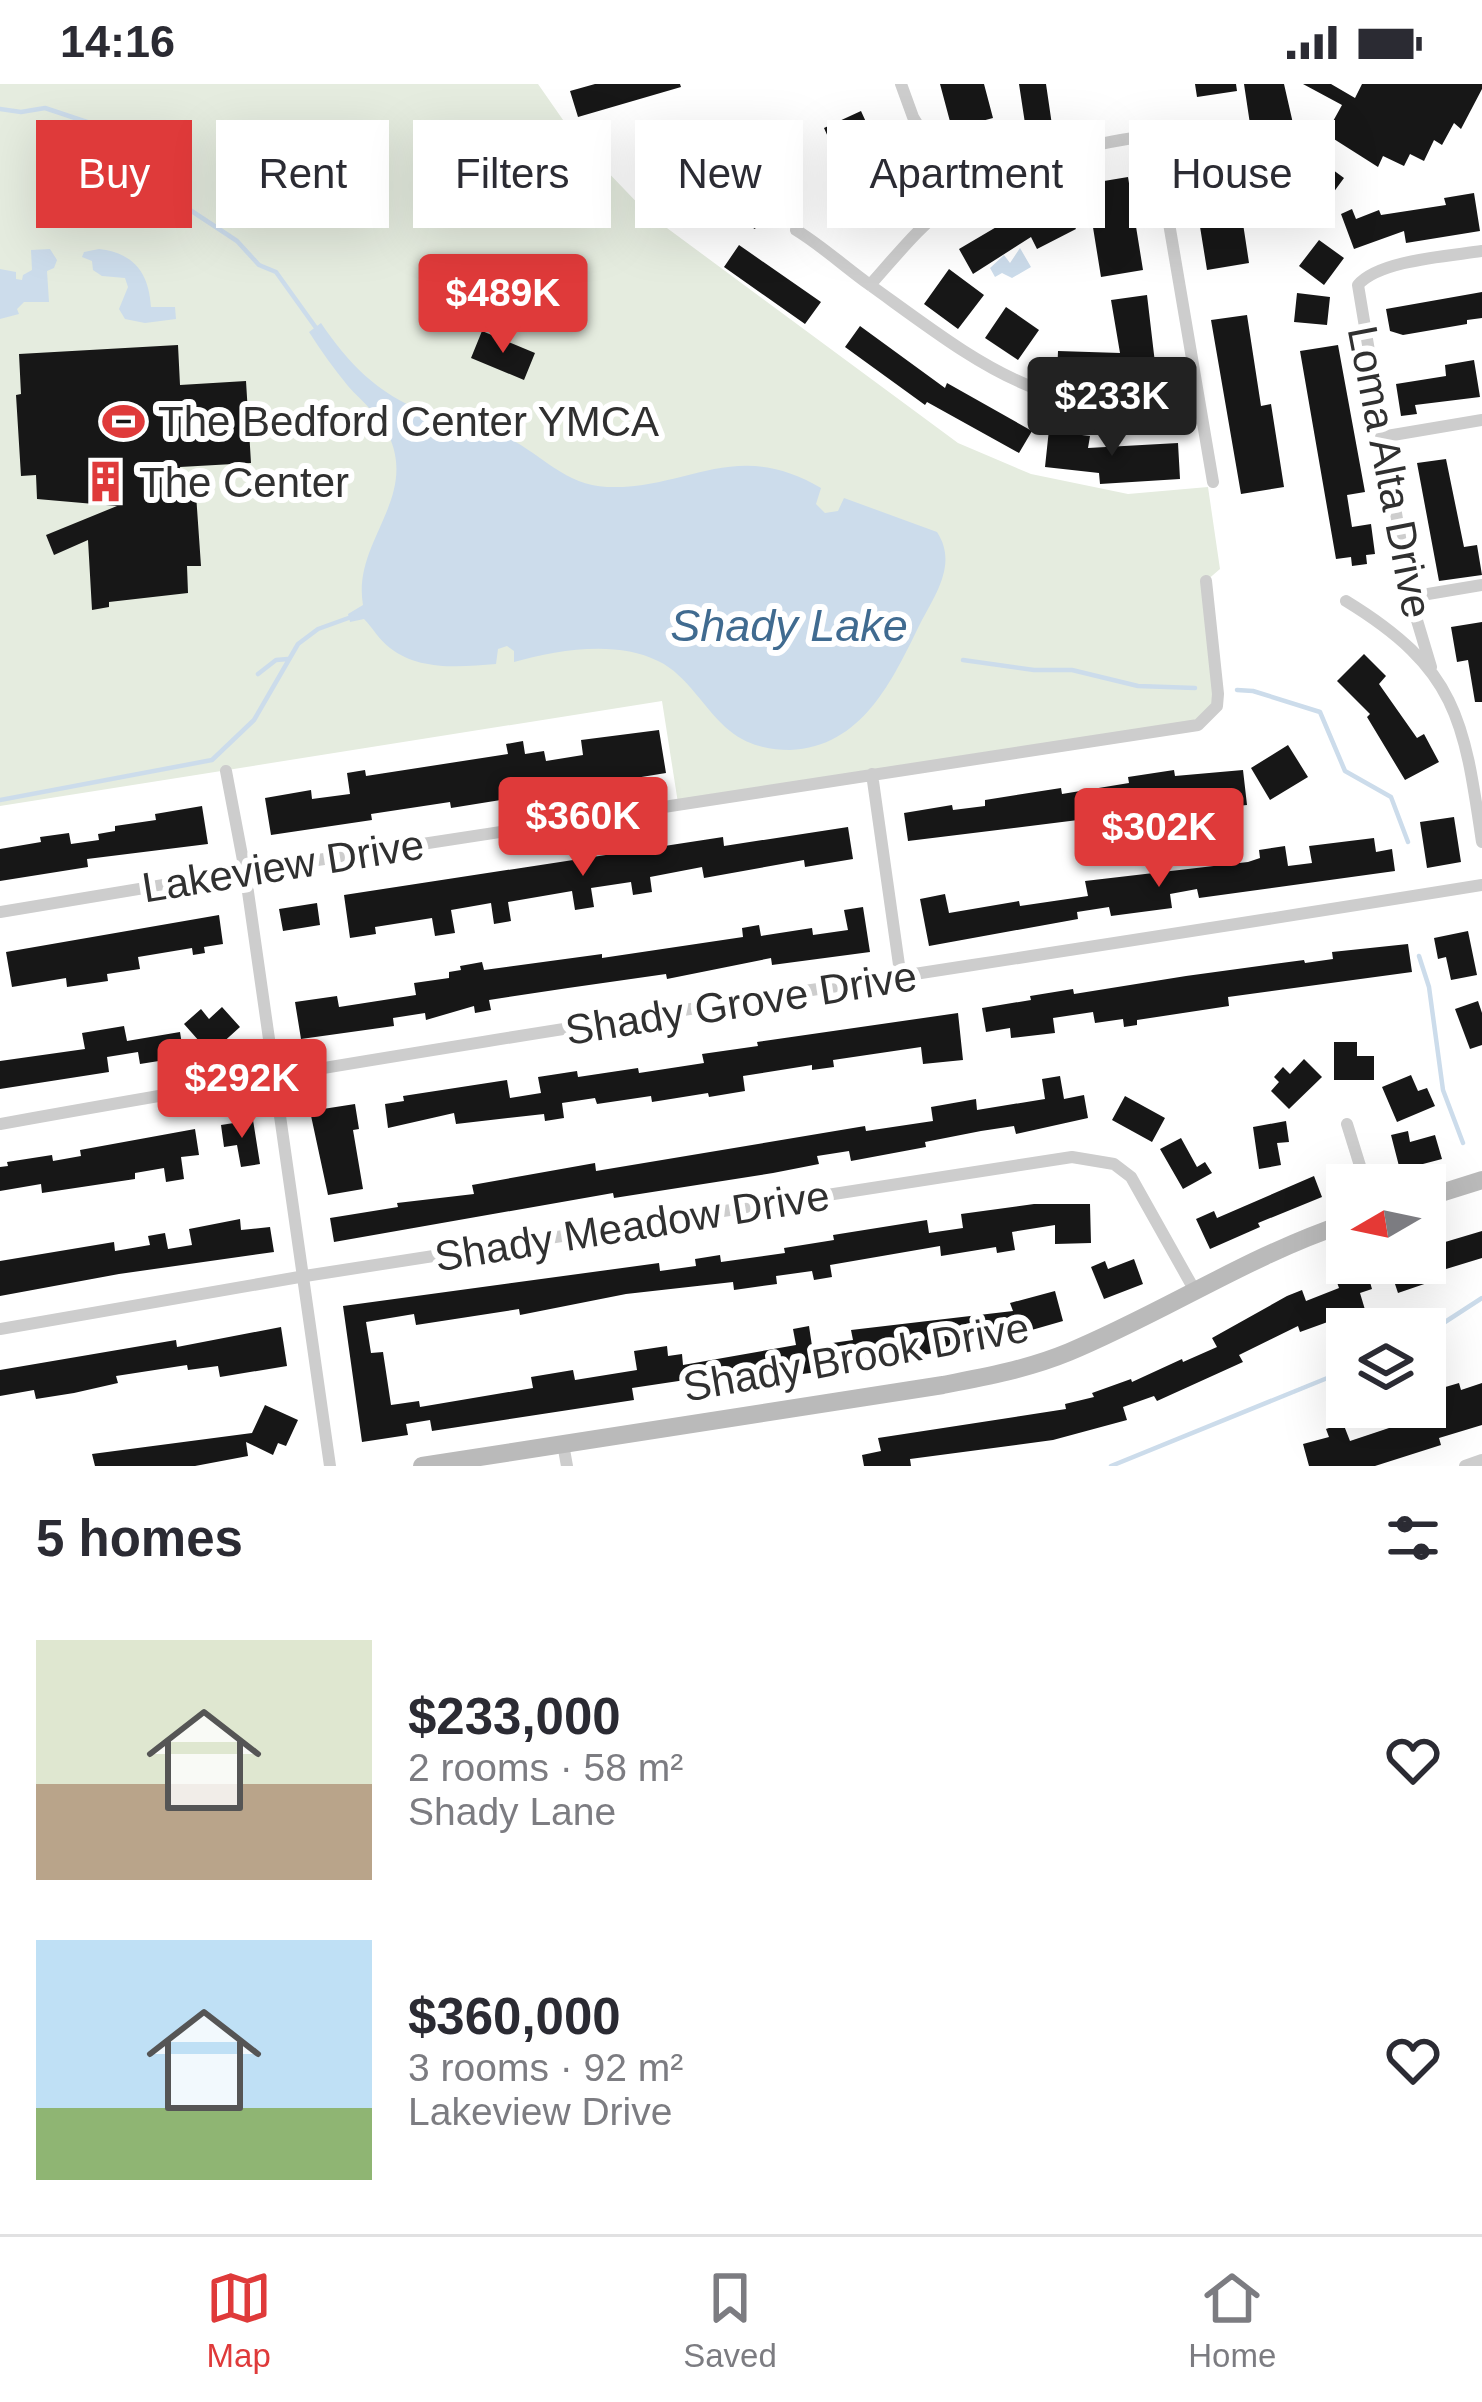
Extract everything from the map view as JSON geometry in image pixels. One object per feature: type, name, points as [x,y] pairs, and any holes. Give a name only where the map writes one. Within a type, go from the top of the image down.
[{"type":"street","points":[[901,84],[915,120]]},
{"type":"street","points":[[1105,141],[1154,135],[1213,482]]},
{"type":"street","points":[[869,285],[925,228]]},
{"type":"street","points":[[796,230],[967,357],[1030,387],[1128,407],[1197,402]]},
{"type":"street","name":"Loma Alta Drive","points":[[1431,667],[1410,597],[1358,284],[1389,267],[1482,250]]},
{"type":"street","points":[[1381,437],[1482,420]]},
{"type":"street","name":"Lakeview Drive","points":[[0,912],[1198,725],[1216,706],[1218,694],[1206,581]]},
{"type":"street","points":[[1410,597],[1482,585]]},
{"type":"street","points":[[1346,601],[1406,640],[1431,667],[1457,717],[1482,842]]},
{"type":"street","points":[[226,771],[245,871],[330,1466]]},
{"type":"street","points":[[872,774],[901,979]]},
{"type":"street","name":"Shady Grove Drive","points":[[0,1124],[275,1075],[1482,885]]},
{"type":"street","points":[[1347,1124],[1359,1164]]},
{"type":"street","name":"Shady Meadow Drive","points":[[0,1329],[305,1276],[1072,1157],[1114,1164],[1131,1177],[1196,1291]]},
{"type":"street","points":[[1446,1191],[1482,1180]]},
{"type":"street","name":"Shady Brook Drive","points":[[422,1466],[943,1385],[1024,1368],[1067,1353],[1326,1230]]},
{"type":"street","points":[[563,1444],[567,1466]]},
{"type":"street","points":[[1465,1466],[1482,1460]]},
{"type":"shaded area","points":[[0,84],[538,84],[563,120],[413,120],[413,228],[611,228],[611,175],[635,200],[635,228],[667,228],[958,443],[1031,474],[1128,494],[1208,487],[1220,569],[1206,581],[1218,694],[1198,725],[678,803],[662,701],[0,806]]},
{"type":"water","points":[[1020,248],[1031,267],[1012,278],[1002,273],[995,277],[990,268],[1004,255],[1010,263]]},
{"type":"water","points":[[50,249],[57,260],[47,271],[49,302],[24,302],[17,309],[19,314],[0,319],[0,269],[16,272],[16,279],[22,280],[32,270],[31,250]]},
{"type":"water","points":[[99,249],[130,260],[143,275],[151,307],[175,307],[176,319],[145,323],[125,319],[119,309],[128,287],[125,278],[102,276],[93,270],[92,261],[82,257],[84,252]]},
{"type":"water","name":"Shady Lake","points":[[321,323],[353,364],[392,396],[423,411],[502,435],[564,474],[591,485],[636,486],[737,466],[763,467],[821,488],[816,504],[825,513],[838,511],[844,498],[937,532],[945,556],[938,591],[872,707],[837,737],[790,750],[758,746],[737,736],[669,667],[642,655],[586,649],[514,662],[514,651],[507,646],[498,649],[496,664],[414,661],[386,645],[364,619],[350,622],[348,614],[363,605],[366,561],[391,501],[396,459],[381,422],[309,332]]},
{"type":"building","points":[[595,84],[681,87],[578,117],[570,91]]},
{"type":"building","points":[[940,84],[984,84],[993,118],[950,120]]},
{"type":"building","points":[[1019,84],[1046,84],[1051,120],[1024,120]]},
{"type":"building","points":[[1195,84],[1236,84],[1237,91],[1197,97]]},
{"type":"building","points":[[1244,84],[1284,84],[1292,120],[1249,120]]},
{"type":"building","points":[[1303,84],[1331,84],[1355,98],[1362,84],[1482,84],[1461,129],[1454,123],[1442,145],[1434,140],[1424,161],[1410,154],[1404,166],[1383,156],[1378,167],[1335,140],[1334,120],[1342,105]]},
{"type":"building","points":[[861,111],[865,120],[841,120]]},
{"type":"building","points":[[1128,177],[1129,228],[1136,228],[1143,270],[1101,277],[1093,228],[1105,228],[1105,181]]},
{"type":"building","points":[[1474,193],[1480,231],[1406,243],[1404,231],[1354,249],[1341,214],[1352,209],[1356,219],[1379,210],[1381,215],[1446,205],[1444,198]]},
{"type":"building","points":[[995,228],[1076,229],[1037,249],[1031,237],[973,274],[959,249]]},
{"type":"building","points":[[1200,228],[1244,228],[1249,263],[1207,270]]},
{"type":"building","points":[[1319,240],[1344,258],[1324,285],[1299,266]]},
{"type":"building","points":[[739,245],[821,302],[805,324],[724,267]]},
{"type":"building","points":[[949,269],[984,295],[958,329],[924,304]]},
{"type":"building","points":[[1482,292],[1482,318],[1403,335],[1390,331],[1386,309]]},
{"type":"building","points":[[1297,293],[1330,297],[1327,325],[1294,322]]},
{"type":"building","points":[[1147,295],[1157,380],[1057,378],[1058,351],[1120,353],[1111,300]]},
{"type":"building","points":[[1006,307],[1039,330],[1018,360],[985,338]]},
{"type":"building","points":[[1247,315],[1261,406],[1271,404],[1284,487],[1241,494],[1211,320]]},
{"type":"building","points":[[860,326],[945,388],[947,383],[1032,431],[1019,453],[925,405],[845,347]]},
{"type":"building","points":[[482,331],[535,353],[524,380],[471,358]]},
{"type":"building","name":"The Center","points":[[178,345],[180,385],[246,381],[251,463],[180,467],[183,495],[196,494],[201,566],[187,566],[188,593],[109,602],[109,607],[92,610],[88,540],[54,555],[46,535],[117,506],[37,499],[36,475],[21,476],[16,395],[21,394],[19,354]]},
{"type":"building","points":[[1338,345],[1365,492],[1347,495],[1352,527],[1371,524],[1375,554],[1366,555],[1367,564],[1352,566],[1351,557],[1336,559],[1300,351]]},
{"type":"building","points":[[1474,360],[1480,397],[1415,405],[1417,414],[1401,416],[1396,384],[1446,376],[1445,365]]},
{"type":"building","points":[[1050,420],[1058,420],[1058,432],[1090,436],[1088,448],[1178,443],[1180,479],[1100,484],[1099,473],[1045,467]]},
{"type":"building","points":[[1446,459],[1464,547],[1477,545],[1482,575],[1439,581],[1417,463]]},
{"type":"building","points":[[1482,622],[1482,702],[1475,702],[1468,660],[1457,662],[1451,627]]},
{"type":"building","points":[[1364,654],[1386,676],[1379,684],[1417,738],[1424,734],[1439,762],[1405,780],[1367,717],[1370,714],[1337,681]]},
{"type":"building","points":[[659,730],[666,773],[451,808],[450,802],[371,814],[372,820],[271,835],[265,798],[311,790],[312,799],[350,794],[347,773],[365,770],[366,776],[508,754],[506,744],[523,741],[525,754],[544,751],[546,761],[583,755],[581,740]]},
{"type":"building","points":[[1288,745],[1308,777],[1270,800],[1251,768]]},
{"type":"building","points":[[1174,770],[1175,776],[1243,770],[1247,805],[1237,806],[1238,813],[1182,819],[1185,838],[1162,841],[1157,810],[1117,816],[1120,831],[1081,837],[1078,820],[908,841],[904,813],[952,805],[953,810],[985,806],[985,800],[1061,788],[1062,794]]},
{"type":"building","points":[[202,806],[208,844],[87,859],[88,867],[0,881],[0,849],[69,833],[71,844],[99,840],[98,834],[115,831],[115,826]]},
{"type":"building","points":[[1454,817],[1461,862],[1427,868],[1420,822]]},
{"type":"building","points":[[848,827],[853,859],[805,867],[804,860],[704,878],[702,867],[650,877],[652,892],[633,895],[631,882],[591,888],[594,907],[575,910],[572,891],[508,902],[511,921],[494,924],[491,903],[451,910],[455,933],[435,936],[432,918],[375,927],[376,934],[350,938],[344,895],[723,837],[724,846]]},
{"type":"building","points":[[1374,838],[1376,852],[1392,849],[1395,871],[1199,898],[1197,889],[1170,894],[1172,908],[1111,916],[1109,907],[1077,912],[1078,919],[929,946],[920,899],[945,894],[949,913],[1019,901],[1020,906],[1088,896],[1085,881],[1248,862],[1260,858],[1259,850],[1285,846],[1288,866],[1312,863],[1309,846]]},
{"type":"building","points":[[317,903],[320,925],[283,931],[279,909]]},
{"type":"building","points":[[863,907],[870,952],[772,965],[771,958],[667,979],[666,974],[489,1000],[491,1010],[475,1013],[474,1006],[426,1020],[425,1013],[393,1018],[394,1026],[301,1039],[295,1002],[337,996],[339,1007],[416,995],[414,983],[449,978],[449,972],[461,970],[460,966],[482,962],[484,970],[602,954],[602,958],[743,937],[742,928],[759,925],[761,936],[812,928],[813,935],[848,930],[844,910]]},
{"type":"building","points":[[219,915],[223,944],[204,947],[205,953],[193,955],[192,948],[138,957],[140,969],[107,974],[108,981],[67,987],[66,978],[12,987],[6,952]]},
{"type":"building","points":[[1468,931],[1477,975],[1451,980],[1446,957],[1438,959],[1434,938]]},
{"type":"building","points":[[1408,944],[1412,972],[1228,997],[1229,1006],[1137,1020],[1137,1025],[1124,1027],[1123,1019],[1095,1023],[1093,1012],[1053,1018],[1055,1033],[1011,1038],[1010,1028],[986,1032],[982,1008],[1031,1000],[1030,996],[1305,963],[1333,959],[1332,952]]},
{"type":"building","points":[[1478,1001],[1482,1045],[1470,1049],[1455,1009]]},
{"type":"building","points":[[222,1007],[240,1027],[207,1050],[184,1024],[201,1009],[209,1019]]},
{"type":"building","points":[[958,1013],[963,1060],[923,1064],[921,1047],[833,1060],[834,1067],[812,1070],[812,1065],[743,1076],[745,1091],[709,1097],[708,1093],[652,1102],[651,1096],[597,1104],[595,1098],[562,1103],[564,1118],[545,1121],[544,1114],[456,1124],[454,1113],[388,1128],[385,1104],[404,1101],[403,1096],[507,1080],[510,1098],[541,1093],[538,1077],[638,1068],[639,1073],[704,1063],[702,1054],[758,1046],[757,1042]]},
{"type":"building","points":[[124,1026],[127,1041],[180,1032],[184,1057],[140,1064],[138,1052],[107,1057],[109,1072],[0,1089],[0,1061],[85,1049],[82,1033]]},
{"type":"building","points":[[1334,1042],[1357,1042],[1357,1056],[1374,1056],[1374,1080],[1334,1080]]},
{"type":"building","points":[[1304,1059],[1322,1077],[1289,1109],[1271,1091],[1279,1082],[1274,1077],[1283,1067],[1290,1074]]},
{"type":"building","points":[[1411,1075],[1418,1091],[1427,1088],[1435,1106],[1397,1122],[1382,1087]]},
{"type":"building","points":[[1060,1076],[1064,1099],[1084,1095],[1088,1118],[1016,1134],[1014,1126],[981,1131],[851,1161],[849,1151],[817,1156],[819,1164],[773,1173],[614,1198],[613,1193],[334,1242],[330,1218],[398,1207],[397,1203],[474,1194],[472,1185],[595,1163],[596,1171],[865,1126],[866,1131],[933,1121],[931,1107],[976,1099],[977,1110],[1045,1099],[1042,1079]]},
{"type":"building","points":[[1125,1096],[1165,1118],[1152,1142],[1112,1120]]},
{"type":"building","points":[[355,1104],[359,1129],[353,1130],[363,1189],[328,1195],[310,1111]]},
{"type":"building","points":[[253,1120],[260,1164],[241,1167],[237,1145],[224,1147],[221,1125]]},
{"type":"building","points":[[1286,1121],[1289,1142],[1277,1143],[1281,1165],[1259,1169],[1253,1127]]},
{"type":"building","points":[[195,1129],[199,1155],[181,1157],[184,1179],[166,1182],[164,1168],[135,1173],[135,1179],[42,1193],[41,1184],[0,1191],[0,1167],[8,1166],[7,1162],[52,1155],[53,1161],[81,1156],[80,1150]]},
{"type":"building","points":[[1408,1131],[1410,1142],[1435,1135],[1442,1159],[1398,1164],[1391,1135]]},
{"type":"building","points":[[1181,1138],[1197,1167],[1205,1162],[1212,1173],[1183,1189],[1160,1149]]},
{"type":"building","points":[[1314,1176],[1322,1197],[1210,1249],[1196,1219],[1214,1211],[1217,1218]]},
{"type":"building","points":[[1034,1204],[1090,1204],[1091,1243],[1055,1244],[1055,1225],[1012,1232],[1015,1250],[997,1253],[996,1247],[941,1256],[940,1246],[830,1265],[832,1277],[814,1280],[812,1271],[776,1276],[777,1284],[734,1290],[733,1282],[626,1294],[520,1315],[519,1309],[416,1325],[414,1314],[366,1322],[371,1353],[383,1352],[391,1405],[419,1401],[420,1407],[533,1388],[531,1377],[573,1370],[575,1380],[637,1370],[634,1351],[667,1346],[668,1356],[682,1354],[683,1365],[796,1345],[793,1329],[809,1326],[812,1346],[853,1340],[851,1330],[1013,1311],[1010,1303],[1055,1291],[1063,1321],[1005,1341],[857,1366],[693,1390],[692,1379],[632,1388],[634,1400],[432,1431],[430,1420],[406,1424],[408,1435],[362,1442],[343,1306],[659,1263],[660,1271],[696,1266],[695,1259],[720,1255],[721,1262],[785,1253],[784,1248],[834,1240],[833,1235],[927,1220],[929,1233],[963,1228],[961,1214]]},
{"type":"building","points":[[240,1219],[241,1230],[270,1227],[274,1252],[0,1296],[0,1261],[114,1242],[115,1251],[150,1245],[148,1236],[165,1233],[168,1249],[192,1245],[189,1229]]},
{"type":"building","points":[[1482,1231],[1482,1258],[1446,1269],[1446,1242]]},
{"type":"building","points":[[1134,1259],[1143,1284],[1104,1299],[1091,1267],[1105,1261],[1108,1269]]},
{"type":"building","points":[[1338,1284],[1371,1284],[1372,1289],[1360,1293],[1364,1308],[1326,1308],[1326,1323],[1300,1332],[1298,1326],[1239,1355],[1243,1362],[1157,1401],[1154,1396],[1123,1407],[1127,1420],[1053,1440],[910,1459],[911,1466],[864,1466],[862,1455],[881,1451],[878,1438],[1066,1409],[1065,1404],[1094,1397],[1092,1393],[1217,1347],[1212,1338],[1287,1296],[1302,1290],[1306,1301],[1339,1288]]},
{"type":"building","points":[[1395,1284],[1424,1284],[1398,1293]]},
{"type":"building","points":[[281,1327],[287,1366],[220,1377],[218,1366],[188,1370],[187,1365],[116,1376],[118,1383],[74,1393],[36,1399],[34,1390],[0,1396],[0,1370],[176,1340],[177,1347]]},
{"type":"building","points":[[1459,1383],[1461,1390],[1482,1383],[1482,1425],[1439,1438],[1441,1445],[1375,1466],[1309,1466],[1303,1444],[1329,1437],[1329,1428],[1345,1428],[1350,1441],[1389,1428],[1446,1428],[1446,1387]]},
{"type":"building","points":[[265,1405],[298,1420],[286,1446],[278,1443],[273,1455],[246,1442],[248,1456],[195,1466],[95,1466],[92,1454],[252,1433]]},
{"type":"waterway","points":[[0,109],[45,108],[99,126],[136,156],[181,204],[237,241],[259,265],[276,272],[319,332]]},
{"type":"waterway","points":[[0,800],[212,760],[254,720],[298,644],[318,629],[354,616]]},
{"type":"waterway","points":[[258,674],[276,660],[288,659]]},
{"type":"waterway","points":[[963,660],[1072,670],[1138,686],[1195,688]]},
{"type":"waterway","points":[[1237,690],[1320,712],[1345,771],[1391,797],[1408,842]]},
{"type":"waterway","points":[[1419,956],[1429,987],[1443,1090],[1463,1143]]},
{"type":"waterway","points":[[1446,1321],[1482,1298]]},
{"type":"waterway","points":[[1111,1466],[1326,1379]]},
{"type":"place","name":"The Bedford Center YMCA","points":[[124,421]]},
{"type":"place","name":"The Center","points":[[105,482]]}]
